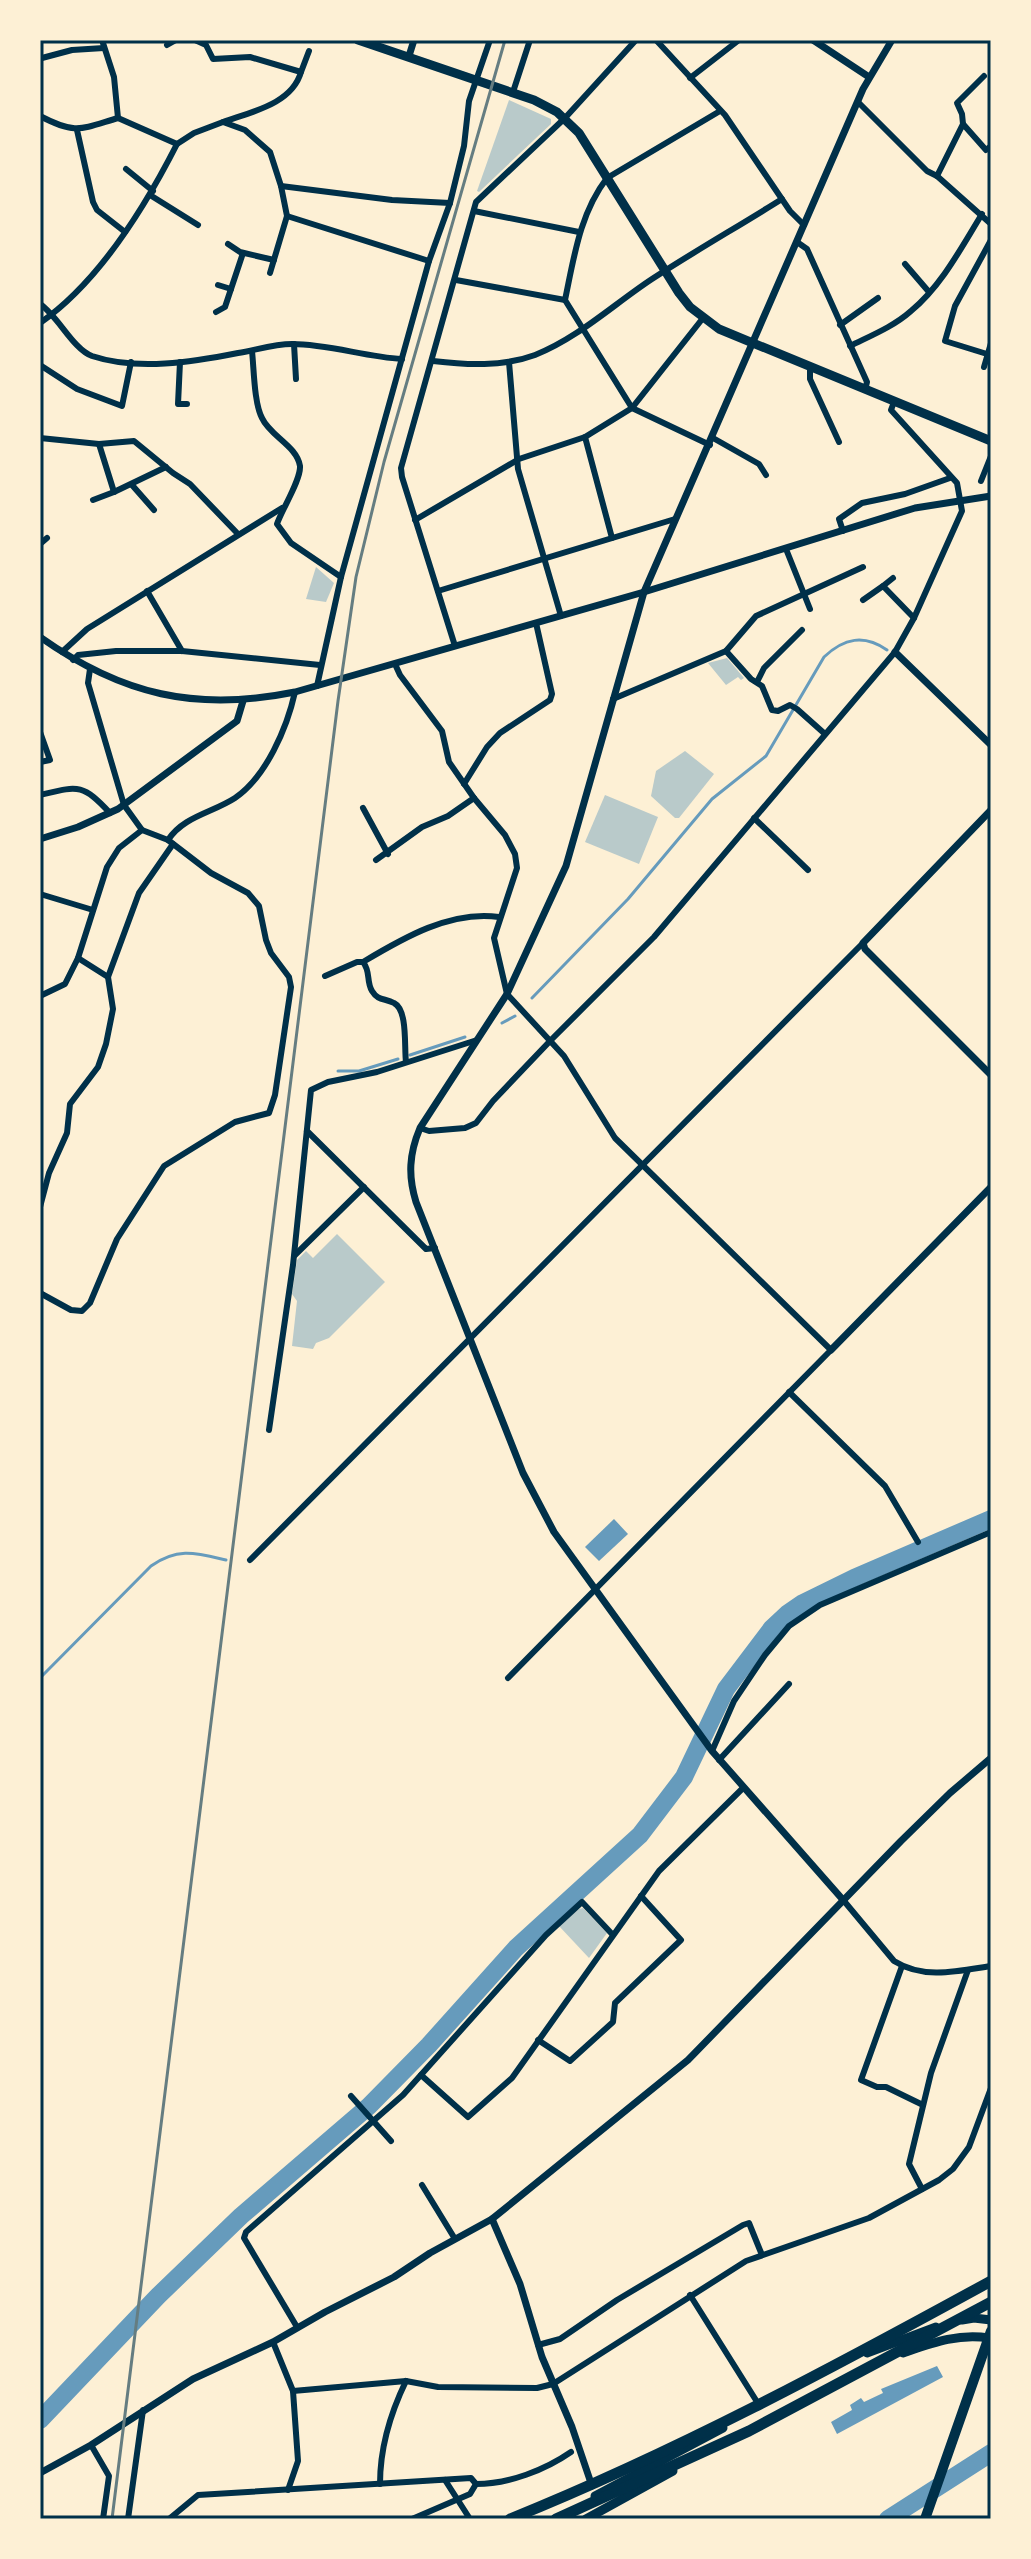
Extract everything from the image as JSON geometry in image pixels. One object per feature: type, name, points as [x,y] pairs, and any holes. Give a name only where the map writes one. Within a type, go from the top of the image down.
[{"type":"highway","points":[[510,2519],[621,2472],[739,2415],[991,2281]]},
{"type":"highway","points":[[557,2519],[749,2431],[991,2302]]},
{"type":"highway","points":[[925,2519],[990,2334]]},
{"type":"main road","points":[[358,40],[513,92],[550,107],[565,118],[579,133],[679,293],[703,318],[719,329],[991,441]]},
{"type":"main road","points":[[557,2519],[761,2408],[883,2347],[960,2320],[991,2320]]},
{"type":"main road","points":[[586,2519],[601,2515],[876,2363],[938,2341],[990,2334]]},
{"type":"street","points":[[167,45],[176,40]]},
{"type":"street","points":[[195,40],[206,45],[213,59],[250,57],[301,72]]},
{"type":"street","points":[[409,56],[414,40]]},
{"type":"street","points":[[317,686],[341,577],[429,261],[450,203],[464,146],[469,101],[490,40]]},
{"type":"street","points":[[513,92],[530,40]]},
{"type":"street","points":[[455,646],[401,468],[476,202],[565,118],[636,40]]},
{"type":"street","points":[[656,40],[720,111],[804,225]]},
{"type":"street","points":[[690,78],[739,40]]},
{"type":"street","points":[[813,40],[869,77]]},
{"type":"street","points":[[892,40],[869,77],[644,592],[566,866],[507,994],[420,1128],[411,1155],[410,1180],[541,1510],[710,1749],[894,1961],[935,1974],[991,1966]]},
{"type":"street","points":[[40,56],[103,44],[114,77],[118,118]]},
{"type":"street","points":[[40,323],[70,298],[125,232],[151,193],[177,144],[194,133],[272,103],[290,92],[298,82],[309,51]]},
{"type":"street","points":[[218,59],[220,67]]},
{"type":"street","points":[[937,176],[963,124],[957,103],[984,76]]},
{"type":"street","points":[[955,91],[962,98]]},
{"type":"street","points":[[858,102],[927,171],[937,176],[991,224]]},
{"type":"street","points":[[720,111],[607,178],[596,192],[579,232],[565,300],[632,408],[759,464],[766,475]]},
{"type":"street","points":[[40,116],[60,127],[77,130],[118,118],[177,144]]},
{"type":"street","points":[[223,122],[245,130],[274,159],[287,216],[270,273]]},
{"type":"street","points":[[963,124],[986,150],[991,146]]},
{"type":"street","points":[[77,130],[93,202],[97,210],[125,232]]},
{"type":"street","points":[[126,169],[151,193],[198,225]]},
{"type":"street","points":[[281,186],[392,200],[450,203]]},
{"type":"street","points":[[433,361],[459,364],[509,362],[557,345],[665,271],[782,199]]},
{"type":"street","points":[[474,211],[579,232]]},
{"type":"street","points":[[850,346],[911,312],[948,270],[982,214]]},
{"type":"street","points":[[287,216],[429,261]]},
{"type":"street","points":[[987,354],[945,341],[955,306],[991,240]]},
{"type":"street","points":[[797,242],[807,249],[867,382],[865,390]]},
{"type":"street","points":[[228,244],[243,253],[274,260]]},
{"type":"street","points":[[216,312],[225,307],[243,253]]},
{"type":"street","points":[[905,264],[929,292]]},
{"type":"street","points":[[456,280],[565,300]]},
{"type":"street","points":[[218,285],[231,289]]},
{"type":"street","points":[[840,325],[878,298]]},
{"type":"street","points":[[40,304],[89,355],[131,362],[180,362],[294,344],[402,359]]},
{"type":"street","points":[[415,520],[519,459],[585,437],[632,408],[703,318]]},
{"type":"street","points":[[984,367],[991,343]]},
{"type":"street","points":[[294,344],[296,379]]},
{"type":"street","points":[[252,351],[260,414],[266,425],[297,458],[300,466],[277,524],[291,543],[341,577]]},
{"type":"street","points":[[40,365],[77,389],[122,406],[131,362]]},
{"type":"street","points":[[178,404],[180,362]]},
{"type":"street","points":[[509,362],[518,469],[561,616]]},
{"type":"street","points":[[810,368],[810,379],[839,442]]},
{"type":"street","points":[[420,1128],[429,1131],[472,1126],[551,1040],[654,937],[895,652],[914,618],[962,511],[957,483],[891,410],[894,402]]},
{"type":"street","points":[[168,404],[187,404]]},
{"type":"street","points":[[585,437],[612,538]]},
{"type":"street","points":[[40,438],[99,444],[134,441],[190,484],[238,534]]},
{"type":"street","points":[[99,444],[114,492]]},
{"type":"street","points":[[981,481],[991,456]]},
{"type":"street","points":[[93,500],[166,467]]},
{"type":"street","points":[[843,531],[839,519],[862,503],[905,494],[950,478]]},
{"type":"street","points":[[132,485],[154,510]]},
{"type":"street","points":[[40,637],[73,660],[118,682],[165,696],[200,701],[243,701],[295,692],[395,664],[644,592],[915,508],[991,496]]},
{"type":"street","points":[[62,652],[87,629],[282,508]]},
{"type":"street","points":[[438,591],[675,519]]},
{"type":"street","points":[[40,544],[47,538]]},
{"type":"street","points":[[786,549],[810,609]]},
{"type":"street","points":[[613,699],[726,651],[756,616],[863,567]]},
{"type":"street","points":[[863,600],[893,578]]},
{"type":"street","points":[[883,586],[914,618]]},
{"type":"street","points":[[147,591],[182,651]]},
{"type":"street","points":[[464,784],[487,747],[500,733],[550,700],[552,694],[536,623]]},
{"type":"street","points":[[757,682],[764,668],[802,630]]},
{"type":"street","points":[[73,660],[78,655],[116,651],[182,651],[320,665]]},
{"type":"street","points":[[726,651],[751,679],[762,686],[772,710],[794,707],[825,734]]},
{"type":"street","points":[[895,652],[991,745]]},
{"type":"street","points":[[395,664],[442,731],[449,762],[505,835],[515,854],[517,868],[494,938],[507,994],[551,1040],[577,1074],[615,1138],[831,1350]]},
{"type":"street","points":[[40,1293],[71,1310],[82,1311],[90,1303],[117,1239],[164,1166],[235,1122],[269,1113],[275,1095],[291,987],[289,977],[271,953],[259,906],[248,893],[211,873],[170,842],[142,830],[124,805],[88,683],[90,669]]},
{"type":"street","points":[[40,1207],[49,1173],[67,1133],[70,1104],[98,1067],[106,1044],[113,1009],[108,977],[139,893],[173,832],[196,816],[234,798],[257,777],[266,765],[292,707],[295,692]]},
{"type":"street","points":[[40,839],[78,827],[124,805],[237,721],[243,701]]},
{"type":"street","points":[[40,732],[50,760],[40,762]]},
{"type":"street","points":[[40,795],[78,787],[110,813]]},
{"type":"street","points":[[376,860],[422,827],[448,816],[474,798]]},
{"type":"street","points":[[363,808],[388,854]]},
{"type":"street","points":[[250,1560],[642,1167],[991,810]]},
{"type":"street","points":[[754,818],[808,870]]},
{"type":"street","points":[[40,996],[65,984],[78,958],[107,867],[119,848],[142,830]]},
{"type":"street","points":[[40,894],[93,910]]},
{"type":"street","points":[[325,976],[363,962],[410,935],[440,924],[481,914],[499,917]]},
{"type":"street","points":[[863,943],[865,949],[991,1075]]},
{"type":"street","points":[[78,958],[108,977]]},
{"type":"street","points":[[363,962],[370,975],[369,985],[374,995],[379,1000],[400,1007],[404,1015],[406,1062]]},
{"type":"street","points":[[269,1430],[294,1256],[307,1131],[305,1098],[311,1090],[328,1082],[364,1075],[477,1040]]},
{"type":"street","points":[[275,1095],[285,1095]]},
{"type":"street","points":[[307,1131],[426,1249],[435,1248]]},
{"type":"street","points":[[294,1256],[364,1187]]},
{"type":"street","points":[[508,1678],[991,1187]]},
{"type":"street","points":[[789,1392],[885,1486],[918,1542]]},
{"type":"street","points":[[710,1749],[734,1701],[789,1626],[820,1605],[991,1532]]},
{"type":"street","points":[[719,1760],[789,1684]]},
{"type":"street","points":[[40,2473],[91,2445],[193,2379],[273,2342],[394,2277],[492,2219],[688,2060],[950,1793],[991,1758]]},
{"type":"street","points":[[421,2075],[468,2117],[512,2078],[659,1871],[743,1788]]},
{"type":"street","points":[[538,2040],[570,2061],[613,2022],[615,2003],[681,1940],[641,1896]]},
{"type":"street","points":[[297,2327],[244,2238],[246,2232],[421,2075],[536,1945],[582,1902],[612,1934]]},
{"type":"street","points":[[902,1966],[861,2080],[877,2087],[886,2087],[923,2105]]},
{"type":"street","points":[[922,2189],[909,2164],[931,2073],[968,1970]]},
{"type":"street","points":[[293,2391],[406,2381],[438,2387],[537,2388],[553,2384],[746,2261],[869,2218],[948,2173],[964,2155],[991,2088]]},
{"type":"street","points":[[351,2096],[391,2141]]},
{"type":"street","points":[[422,2185],[455,2239]]},
{"type":"street","points":[[492,2219],[520,2284],[538,2345],[572,2427],[601,2515]]},
{"type":"street","points":[[538,2345],[560,2339],[617,2300],[743,2225],[749,2223],[762,2255]]},
{"type":"street","points":[[690,2295],[761,2408]]},
{"type":"street","points":[[273,2342],[293,2391],[298,2461],[288,2490]]},
{"type":"street","points":[[380,2484],[380,2460],[392,2409],[406,2381]]},
{"type":"street","points":[[128,2519],[143,2410]]},
{"type":"street","points":[[91,2445],[109,2476],[103,2519]]},
{"type":"street","points":[[476,2484],[496,2483],[544,2468],[571,2452]]},
{"type":"street","points":[[169,2519],[198,2495],[471,2478],[476,2484]]},
{"type":"street","points":[[445,2480],[470,2519]]},
{"type":"street","points":[[412,2519],[473,2492],[476,2484]]},
{"type":"shaded area","points":[[509,100],[551,119],[551,124],[479,192],[477,191]]},
{"type":"shaded area","points":[[316,567],[334,583],[326,602],[306,599]]},
{"type":"shaded area","points":[[727,658],[744,678],[741,680],[738,677],[726,685],[708,663]]},
{"type":"shaded area","points":[[685,751],[714,774],[679,818],[675,818],[651,796],[656,771]]},
{"type":"shaded area","points":[[605,795],[658,817],[639,864],[585,842]]},
{"type":"shaded area","points":[[337,1234],[385,1282],[329,1338],[316,1343],[313,1349],[292,1346],[297,1301],[292,1294],[297,1260],[306,1251],[313,1258]]},
{"type":"shaded area","points":[[583,1908],[607,1933],[589,1958],[559,1926]]},
{"type":"water","points":[[614,1519],[628,1534],[599,1561],[585,1547]]},
{"type":"water","points":[[937,2366],[943,2377],[837,2434],[831,2422],[852,2410],[850,2405],[861,2398],[864,2402],[883,2393],[881,2389]]},
{"type":"waterway","points":[[532,998],[628,899],[712,799],[766,756],[824,657],[854,640],[870,642],[887,650]]},
{"type":"waterway","points":[[502,1023],[515,1016]]},
{"type":"waterway","points":[[410,1055],[465,1037]]},
{"type":"waterway","points":[[338,1071],[359,1071],[398,1059]]},
{"type":"waterway","points":[[40,2420],[158,2296],[241,2216],[369,2106],[516,1948],[640,1835],[684,1777],[726,1689],[772,1628],[803,1603],[991,1519]]},
{"type":"waterway","points":[[40,1678],[151,1566],[170,1556],[187,1553],[226,1560]]},
{"type":"waterway","points":[[888,2519],[991,2453]]},
{"type":"railway","points":[[112,2519],[338,701],[356,577],[384,462],[505,40]]}]
